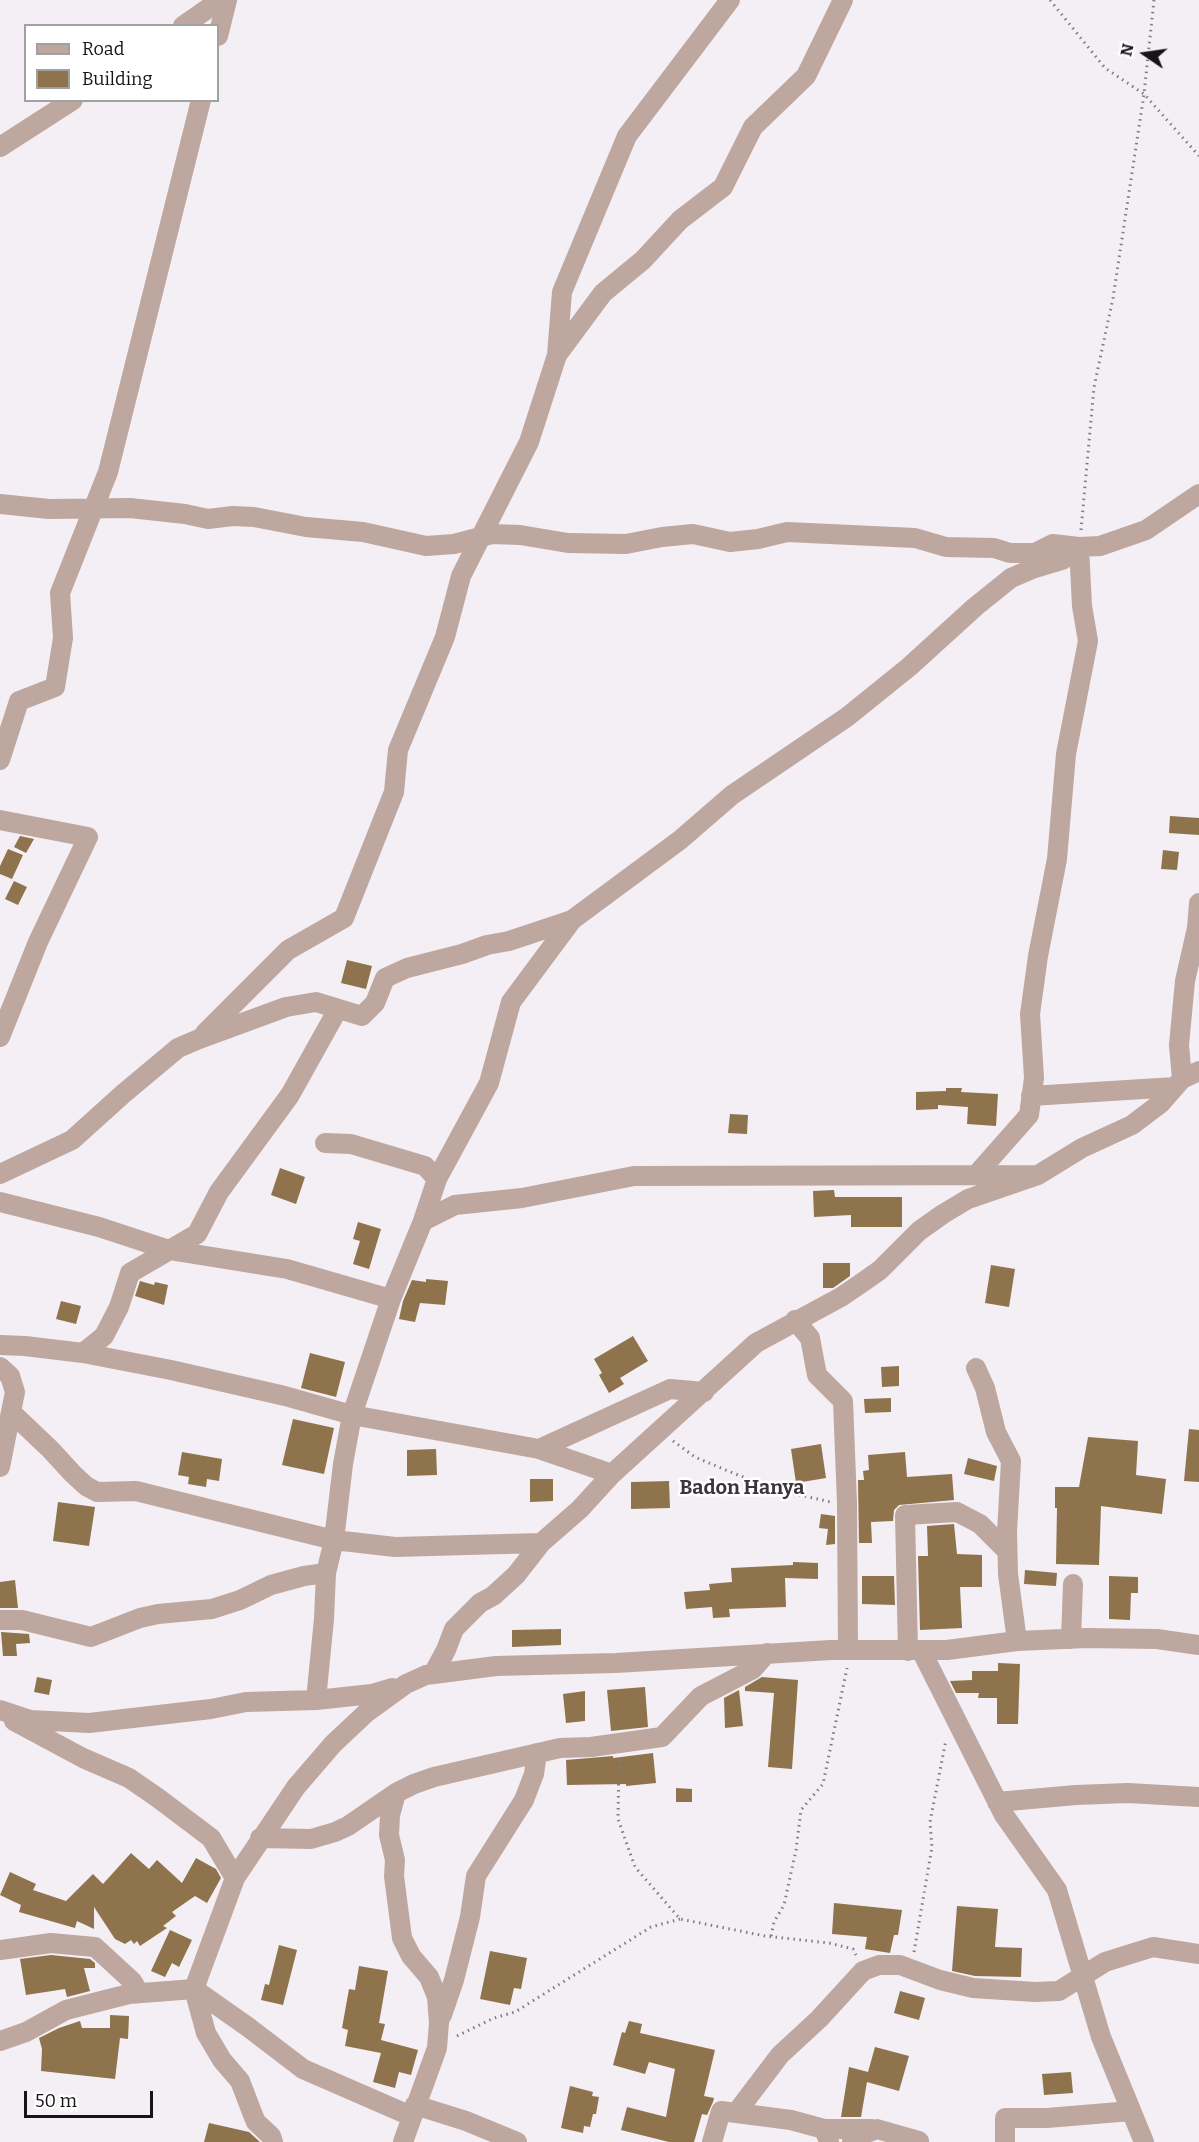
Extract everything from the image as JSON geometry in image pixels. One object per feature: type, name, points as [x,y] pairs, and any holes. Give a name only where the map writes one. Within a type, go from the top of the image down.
[{"type":"street","points":[[186,24],[220,0]]},
{"type":"street","points":[[219,32],[226,0]]},
{"type":"street","points":[[199,1039],[288,950],[344,918],[394,792],[398,750],[445,638],[461,576],[529,442],[557,355],[562,292],[627,136],[730,0]]},
{"type":"street","points":[[557,355],[603,293],[643,260],[680,220],[723,187],[753,127],[806,76],[843,0]]},
{"type":"street","points":[[0,147],[70,102]]},
{"type":"street","points":[[0,760],[19,701],[55,687],[63,638],[60,593],[108,472],[200,102]]},
{"type":"street","points":[[0,504],[49,509],[96,507],[185,514],[208,519],[233,516],[254,517],[306,527],[363,532],[426,546],[454,544],[492,534],[520,535],[568,543],[626,544],[693,534],[729,542],[758,539],[787,532],[915,538],[946,547],[994,548],[1010,553],[1035,552],[1053,544],[1080,547],[1100,546],[1146,530],[1199,494]]},
{"type":"street","points":[[0,1174],[72,1140],[178,1048],[286,1007],[316,1002],[362,1016],[375,1003],[385,978],[487,945],[540,932],[572,920],[680,840],[732,795],[847,717],[909,668],[975,607],[1011,578],[1032,569],[1062,561],[1080,547]]},
{"type":"street","points":[[976,1174],[1029,1115],[1034,1078],[1030,1014],[1057,859],[1066,754],[1088,641],[1082,606],[1080,547]]},
{"type":"street","points":[[0,820],[88,837],[38,942],[0,1037]]},
{"type":"street","points":[[1185,1079],[1179,1045],[1185,981],[1197,928],[1199,903]]},
{"type":"street","points":[[316,1700],[326,1573],[334,1540],[343,1464],[352,1415],[391,1299],[423,1221],[437,1179],[489,1083],[511,1002],[572,920]]},
{"type":"street","points":[[83,1353],[104,1336],[119,1307],[130,1273],[196,1234],[219,1192],[290,1095],[338,1008]]},
{"type":"street","points":[[1031,1096],[1185,1079]]},
{"type":"street","points":[[433,1674],[454,1629],[480,1603],[493,1596],[516,1575],[541,1543],[580,1509],[612,1474],[756,1343],[841,1297],[880,1270],[919,1231],[968,1199],[1038,1175],[1082,1148],[1132,1125],[1161,1103],[1185,1079]]},
{"type":"street","points":[[325,1143],[351,1144],[424,1166],[437,1179]]},
{"type":"street","points":[[423,1221],[455,1205],[522,1198],[634,1176],[1038,1175]]},
{"type":"street","points":[[0,1202],[99,1227],[169,1250],[286,1269],[391,1299]]},
{"type":"street","points":[[795,1320],[810,1338],[817,1375],[843,1401],[847,1503],[848,1650]]},
{"type":"street","points":[[0,1346],[25,1346],[83,1353],[171,1370],[285,1396],[352,1415],[539,1449],[612,1474]]},
{"type":"street","points":[[0,1367],[10,1376],[15,1392],[0,1467]]},
{"type":"street","points":[[976,1368],[985,1388],[996,1432],[1011,1461],[1007,1551],[1017,1641]]},
{"type":"street","points":[[539,1449],[670,1389],[704,1392]]},
{"type":"street","points":[[11,1412],[80,1480],[97,1492],[136,1491],[334,1540],[395,1547],[541,1543]]},
{"type":"street","points":[[1007,1551],[980,1524],[957,1512],[905,1515],[915,1650],[953,1713],[1004,1815],[1056,1890],[1101,2037],[1144,2142]]},
{"type":"street","points":[[0,1620],[22,1620],[91,1638],[140,1618],[158,1614],[212,1610],[271,1585],[326,1573]]},
{"type":"street","points":[[1071,1639],[1073,1584]]},
{"type":"street","points":[[0,1711],[30,1720],[89,1723],[211,1709],[246,1702],[316,1700],[372,1694],[433,1674],[496,1666],[616,1663],[848,1650],[947,1650],[1017,1641],[1071,1639],[1157,1639],[1199,1644]]},
{"type":"street","points":[[260,1838],[311,1839],[335,1832],[414,1784],[434,1777],[560,1748],[662,1737],[701,1696],[753,1669],[767,1653]]},
{"type":"street","points":[[273,2142],[271,2136],[256,2122],[240,2081],[222,2060],[206,2033],[194,1989],[235,1878],[260,1838],[296,1787],[333,1744],[383,1699],[406,1684]]},
{"type":"street","points":[[0,1711],[22,1727],[82,1758],[129,1778],[158,1797],[211,1838],[235,1878]]},
{"type":"street","points":[[439,2023],[454,1980],[476,1876],[524,1800],[534,1774],[537,1753]]},
{"type":"street","points":[[997,1802],[1128,1793],[1199,1797]]},
{"type":"street","points":[[396,1794],[390,1815],[389,1834],[395,1860],[394,1876],[402,1938],[411,1956],[429,1977],[437,1997],[439,2023],[437,2048],[402,2142]]},
{"type":"street","points":[[0,1950],[51,1943],[95,1947],[132,1981],[135,1986],[129,1994]]},
{"type":"street","points":[[736,2113],[780,2055],[819,2019],[863,1971],[879,1965],[900,1965],[962,1986],[1005,1991],[1059,1991],[1105,1962],[1153,1947],[1199,1954]]},
{"type":"street","points":[[0,2041],[26,2032],[66,2010],[129,1994],[194,1989],[303,2069],[413,2110],[466,2121],[517,2142]]},
{"type":"street","points":[[712,2142],[721,2111],[791,2120],[826,2136],[877,2129],[919,2141]]},
{"type":"street","points":[[1005,2142],[1005,2118],[1047,2118],[1131,2111]]},
{"type":"street","points":[[852,2142],[856,2137],[877,2129]]},
{"type":"path","points":[[1050,0],[1105,68],[1144,94],[1199,156]]},
{"type":"path","points":[[1080,547],[1094,387],[1113,298],[1144,94],[1154,0]]},
{"type":"path","points":[[660,1431],[695,1457],[745,1478],[820,1500],[847,1503]]},
{"type":"path","points":[[771,1936],[774,1922],[784,1905],[796,1850],[801,1810],[823,1784],[847,1667],[848,1650]]},
{"type":"path","points":[[910,1969],[932,1847],[930,1822],[953,1713]]},
{"type":"path","points":[[620,1743],[617,1786],[618,1819],[635,1867],[680,1919]]},
{"type":"path","points":[[437,2048],[472,2028],[515,2012],[651,1927],[680,1919],[853,1948],[863,1971]]},
{"type":"building","points":[[1170,816],[1199,818],[1199,835],[1169,833]]},
{"type":"building","points":[[20,836],[34,839],[26,853],[14,847]]},
{"type":"building","points":[[8,849],[23,855],[12,879],[0,874],[0,866]]},
{"type":"building","points":[[1163,850],[1179,852],[1177,870],[1161,869]]},
{"type":"building","points":[[14,881],[27,887],[18,905],[5,899]]},
{"type":"building","points":[[347,960],[372,966],[366,989],[341,983]]},
{"type":"building","points":[[946,1088],[962,1088],[961,1092],[998,1094],[996,1126],[967,1124],[968,1107],[938,1105],[938,1109],[916,1110],[916,1092],[946,1091]]},
{"type":"building","points":[[730,1114],[748,1115],[747,1134],[728,1133]]},
{"type":"building","points":[[280,1168],[305,1177],[296,1204],[271,1195]]},
{"type":"building","points":[[834,1190],[835,1197],[902,1197],[902,1227],[851,1227],[851,1215],[814,1217],[813,1191]]},
{"type":"building","points":[[358,1222],[381,1229],[369,1269],[353,1264],[360,1241],[353,1239]]},
{"type":"building","points":[[823,1263],[850,1263],[850,1276],[833,1288],[823,1288]]},
{"type":"building","points":[[991,1265],[1015,1269],[1009,1307],[985,1303]]},
{"type":"building","points":[[426,1279],[448,1281],[445,1305],[420,1303],[415,1322],[399,1319],[403,1301],[412,1280],[426,1282]]},
{"type":"building","points":[[140,1281],[154,1285],[155,1282],[168,1285],[164,1305],[135,1296]]},
{"type":"building","points":[[61,1301],[81,1306],[76,1324],[56,1319]]},
{"type":"building","points":[[633,1336],[648,1361],[620,1378],[624,1384],[609,1393],[599,1375],[602,1373],[594,1359]]},
{"type":"building","points":[[310,1353],[345,1362],[336,1397],[301,1388]]},
{"type":"building","points":[[899,1366],[899,1386],[882,1387],[881,1367]]},
{"type":"building","points":[[891,1398],[891,1412],[865,1413],[864,1399]]},
{"type":"building","points":[[293,1419],[334,1428],[324,1474],[282,1465]]},
{"type":"building","points":[[1189,1429],[1199,1430],[1199,1482],[1184,1481]]},
{"type":"building","points":[[1088,1437],[1138,1441],[1136,1475],[1166,1479],[1162,1514],[1101,1506],[1099,1565],[1056,1564],[1055,1487],[1079,1487]]},
{"type":"building","points":[[821,1444],[826,1478],[796,1483],[791,1449]]},
{"type":"building","points":[[436,1449],[437,1475],[407,1476],[407,1450]]},
{"type":"building","points":[[182,1452],[222,1459],[219,1481],[207,1479],[206,1487],[188,1484],[189,1477],[178,1475]]},
{"type":"building","points":[[905,1452],[907,1477],[952,1474],[954,1500],[899,1505],[894,1510],[893,1521],[871,1522],[872,1543],[859,1543],[858,1480],[864,1480],[863,1471],[869,1470],[868,1455]]},
{"type":"building","points":[[968,1458],[997,1466],[994,1481],[964,1474]]},
{"type":"building","points":[[530,1479],[553,1479],[553,1501],[530,1502]]},
{"type":"building","points":[[669,1481],[670,1508],[631,1509],[631,1482]]},
{"type":"building","points":[[58,1502],[95,1507],[89,1546],[53,1541]]},
{"type":"building","points":[[821,1514],[835,1516],[835,1544],[826,1545],[828,1529],[819,1528]]},
{"type":"building","points":[[954,1524],[957,1554],[982,1555],[982,1587],[960,1587],[962,1628],[920,1630],[918,1556],[928,1556],[927,1526]]},
{"type":"building","points":[[793,1562],[818,1563],[818,1579],[785,1578],[786,1607],[729,1609],[730,1617],[713,1618],[712,1607],[686,1609],[684,1592],[710,1590],[709,1584],[732,1582],[731,1568],[793,1565]]},
{"type":"building","points":[[1025,1570],[1057,1573],[1056,1586],[1024,1584]]},
{"type":"building","points":[[862,1576],[894,1576],[895,1605],[862,1604]]},
{"type":"building","points":[[1109,1576],[1138,1577],[1138,1593],[1131,1593],[1130,1620],[1109,1619]]},
{"type":"building","points":[[15,1580],[18,1608],[0,1608],[0,1582]]},
{"type":"building","points":[[561,1629],[561,1645],[512,1647],[512,1630]]},
{"type":"building","points":[[1,1632],[29,1634],[30,1643],[16,1644],[17,1656],[3,1656]]},
{"type":"building","points":[[998,1663],[1020,1664],[1018,1724],[997,1724],[997,1698],[978,1698],[979,1693],[956,1693],[950,1681],[972,1680],[972,1671],[998,1671]]},
{"type":"building","points":[[37,1677],[52,1680],[49,1695],[34,1692]]},
{"type":"building","points":[[762,1677],[798,1680],[792,1769],[768,1767],[774,1693],[745,1691],[745,1687]]},
{"type":"building","points":[[645,1687],[648,1727],[611,1731],[607,1690]]},
{"type":"building","points":[[739,1690],[743,1726],[725,1728],[724,1698]]},
{"type":"building","points":[[585,1691],[585,1721],[566,1723],[563,1694]]},
{"type":"building","points":[[653,1753],[656,1783],[626,1786],[626,1784],[567,1785],[566,1760]]},
{"type":"building","points":[[676,1788],[692,1789],[692,1802],[676,1802]]},
{"type":"building","points":[[131,1853],[149,1869],[157,1860],[182,1883],[196,1858],[216,1869],[221,1878],[207,1903],[195,1896],[172,1912],[176,1916],[163,1926],[167,1928],[140,1946],[137,1941],[134,1944],[131,1940],[125,1944],[115,1939],[94,1907],[94,1929],[77,1921],[75,1928],[19,1912],[21,1905],[0,1895],[10,1872],[36,1884],[33,1890],[66,1901],[93,1874],[103,1884]]},
{"type":"building","points":[[834,1903],[902,1910],[898,1935],[894,1935],[890,1953],[865,1949],[867,1937],[832,1934]]},
{"type":"building","points":[[957,1906],[998,1909],[995,1947],[1022,1948],[1021,1977],[975,1976],[952,1971]]},
{"type":"building","points":[[170,1930],[192,1940],[179,1967],[172,1963],[165,1977],[151,1971]]},
{"type":"building","points":[[279,1945],[297,1950],[283,2005],[261,2000],[265,1984],[269,1985]]},
{"type":"building","points":[[490,1951],[527,1958],[521,1989],[514,1988],[510,2005],[480,1999]]},
{"type":"building","points":[[51,1955],[90,1959],[95,1963],[95,1968],[84,1968],[90,1991],[67,1997],[65,1989],[26,1995],[20,1959]]},
{"type":"building","points":[[359,1966],[388,1971],[379,2023],[385,2024],[381,2040],[418,2050],[411,2075],[399,2072],[395,2088],[373,2082],[381,2053],[345,2046],[348,2030],[342,2028],[349,1989],[355,1990]]},
{"type":"building","points":[[900,1991],[925,1998],[919,2020],[894,2013]]},
{"type":"building","points":[[110,2015],[129,2016],[128,2039],[120,2038],[115,2079],[41,2071],[42,2049],[39,2038],[80,2021],[82,2028],[110,2028]]},
{"type":"building","points":[[629,2021],[642,2024],[640,2033],[715,2050],[704,2096],[714,2098],[707,2115],[702,2114],[694,2142],[669,2142],[621,2130],[627,2107],[666,2117],[675,2069],[649,2062],[645,2074],[613,2065],[622,2032],[625,2033]]},
{"type":"building","points":[[875,2047],[909,2056],[899,2091],[867,2082],[861,2117],[841,2117],[849,2067],[868,2072]]},
{"type":"building","points":[[1071,2072],[1073,2093],[1044,2095],[1042,2074]]},
{"type":"building","points":[[570,2086],[593,2092],[592,2096],[599,2097],[596,2114],[593,2114],[590,2127],[584,2126],[583,2133],[561,2128]]},
{"type":"building","points":[[209,2123],[249,2132],[260,2142],[204,2142]]},
{"type":"district","name":"Badon Hanya","points":[[742,1488]]}]
